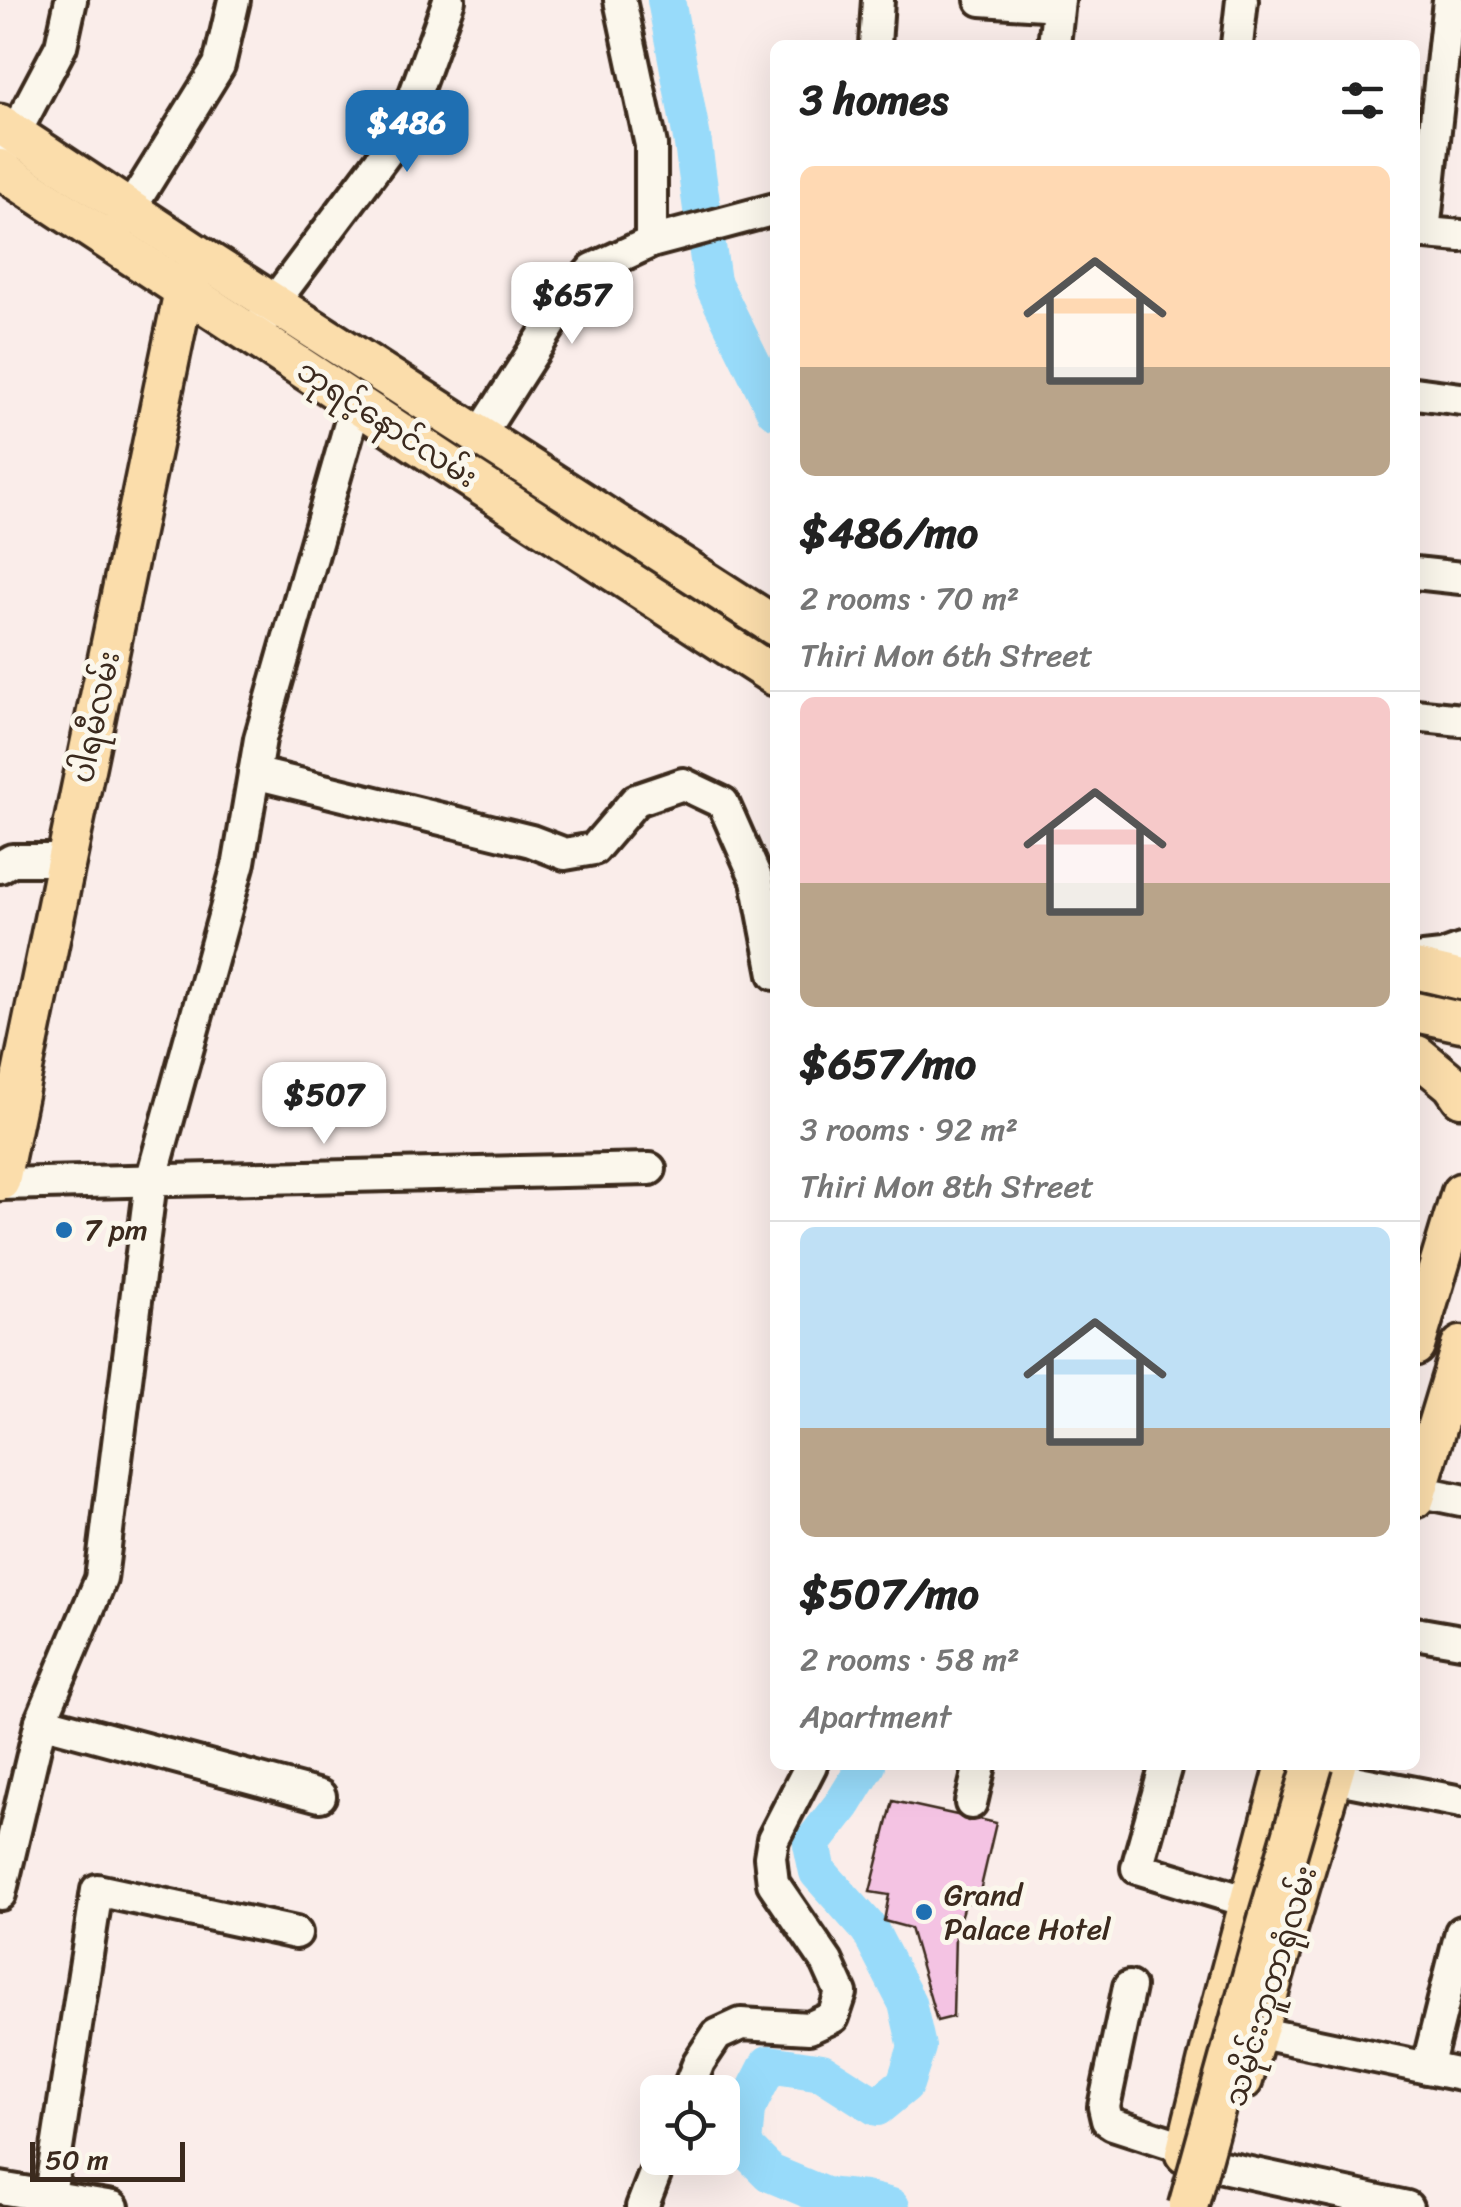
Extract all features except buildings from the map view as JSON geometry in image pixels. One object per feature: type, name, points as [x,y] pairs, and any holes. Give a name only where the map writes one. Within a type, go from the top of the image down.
[{"type":"main road","name":"ဘုရင့်နောင်လမ်း","points":[[4,147],[130,209],[253,336],[764,669]]},
{"type":"main road","name":"ဘုရင့်နောင်လမ်း","points":[[4,147],[110,242],[274,302],[770,623]]},
{"type":"main road","name":"ပါရမီလမ်း","points":[[0,1183],[193,274]]},
{"type":"main road","points":[[348,398],[362,359]]},
{"type":"main road","points":[[1420,1013],[1461,1022]]},
{"type":"main road","points":[[1420,1055],[1461,1064]]},
{"type":"main road","points":[[1420,1057],[1452,1084],[1461,1097]]},
{"type":"main road","points":[[1422,1304],[1461,1193]]},
{"type":"main road","points":[[1420,1408],[1461,1273]]},
{"type":"main road","points":[[1420,1475],[1460,1354]]},
{"type":"main road","name":"သမိုင်းဘူတာရုံလမ်း","points":[[1206,2207],[1202,2157],[1216,2023],[1249,1902],[1304,1770]]},
{"type":"main road","points":[[1188,2207],[1268,1919],[1305,1770]]},
{"type":"main road","name":"သမိုင်းဘူတာရုံလမ်း","points":[[1170,2207],[1202,2157],[1256,2032],[1305,1770]]},
{"type":"street","points":[[4,147],[62,46],[72,0]]},
{"type":"street","points":[[110,242],[219,65],[234,0]]},
{"type":"street","points":[[253,336],[274,302],[401,133],[449,0]]},
{"type":"street","points":[[620,0],[652,145],[651,242]]},
{"type":"street","points":[[875,40],[878,0]]},
{"type":"street","points":[[981,0],[1059,2],[1055,40]]},
{"type":"street","points":[[1238,40],[1242,0]]},
{"type":"street","points":[[1448,0],[1438,112],[1420,232],[1461,236]]},
{"type":"street","points":[[480,434],[569,296],[594,268],[651,242],[760,213]]},
{"type":"street","points":[[1420,395],[1461,399]]},
{"type":"street","points":[[0,1894],[41,1721],[101,1579],[151,1181],[239,862],[260,738],[348,398]]},
{"type":"street","points":[[1420,574],[1461,578]]},
{"type":"street","points":[[1420,715],[1461,720]]},
{"type":"street","points":[[254,773],[531,841],[565,854],[594,849],[636,800],[683,784],[722,803],[757,880],[770,948]]},
{"type":"street","points":[[0,867],[12,860],[66,860]]},
{"type":"street","points":[[0,1183],[650,1169]]},
{"type":"street","points":[[1420,1485],[1461,1500]]},
{"type":"street","points":[[1420,1633],[1461,1641]]},
{"type":"street","points":[[41,1721],[320,1796]]},
{"type":"street","points":[[694,2075],[717,2035],[741,2024],[809,2028],[833,2017],[840,1993],[826,1962],[773,1882],[770,1857],[773,1839],[808,1770]]},
{"type":"street","points":[[971,1803],[979,1770]]},
{"type":"street","points":[[1165,1770],[1137,1868],[1249,1902]]},
{"type":"street","points":[[1314,1770],[1461,1802]]},
{"type":"street","points":[[49,2202],[97,1890],[296,1933]]},
{"type":"street","points":[[1427,2068],[1461,1932]]},
{"type":"street","points":[[1129,1986],[1104,2107],[1107,2120],[1202,2157],[1407,2207]]},
{"type":"street","points":[[1256,2032],[1461,2075]]},
{"type":"street","points":[[642,2207],[654,2175]]},
{"type":"street","points":[[0,2188],[49,2202],[113,2207]]},
{"type":"waterway","points":[[666,0],[693,144],[712,282],[770,400]]},
{"type":"waterway","points":[[864,1770],[812,1844],[818,1872],[869,1929],[907,2003],[917,2047],[905,2084],[877,2107],[822,2072],[769,2064],[746,2109],[743,2146],[770,2173],[825,2196],[891,2207]]},
{"type":"place","name":"7 pm","points":[[64,1230]]},
{"type":"place","name":"Grand Palace Hotel","points":[[924,1912]]}]
